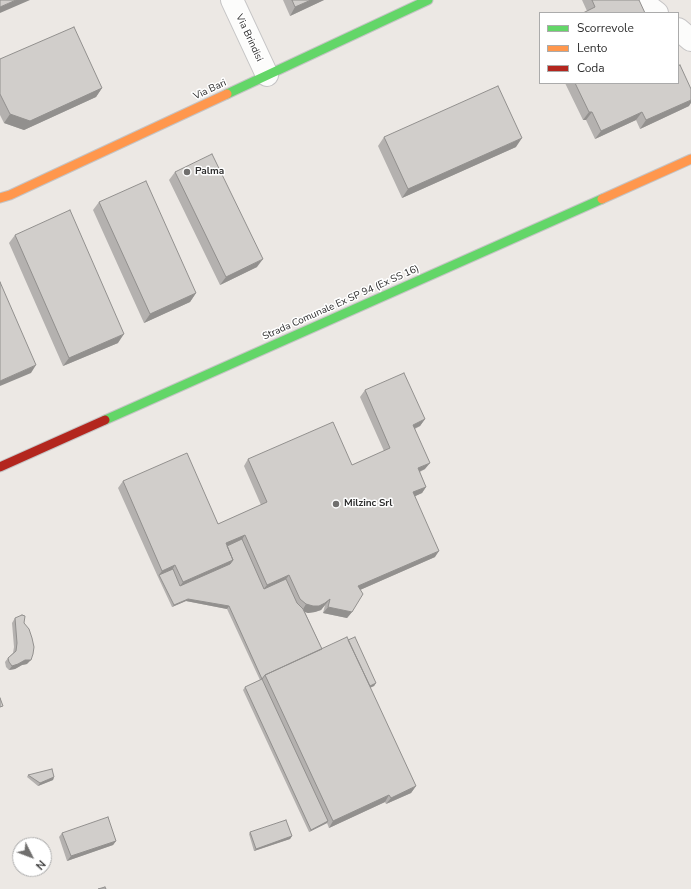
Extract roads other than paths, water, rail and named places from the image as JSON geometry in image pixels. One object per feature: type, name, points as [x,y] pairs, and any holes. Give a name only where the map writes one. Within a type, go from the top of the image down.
[{"type":"main road","name":"Via Bari","points":[[0,198],[10,195],[428,0]]},
{"type":"main road","name":"Strada Comunale Ex SP 94 (Ex SS 16)","points":[[0,467],[691,159]]},
{"type":"street","name":"Via Brindisi","points":[[232,0],[267,75]]},
{"type":"street","points":[[640,0],[656,12]]},
{"type":"street","points":[[679,30],[691,40]]},
{"type":"place","name":"Palma","points":[[187,172]]},
{"type":"place","name":"Milzinc Srl","points":[[336,504]]}]
